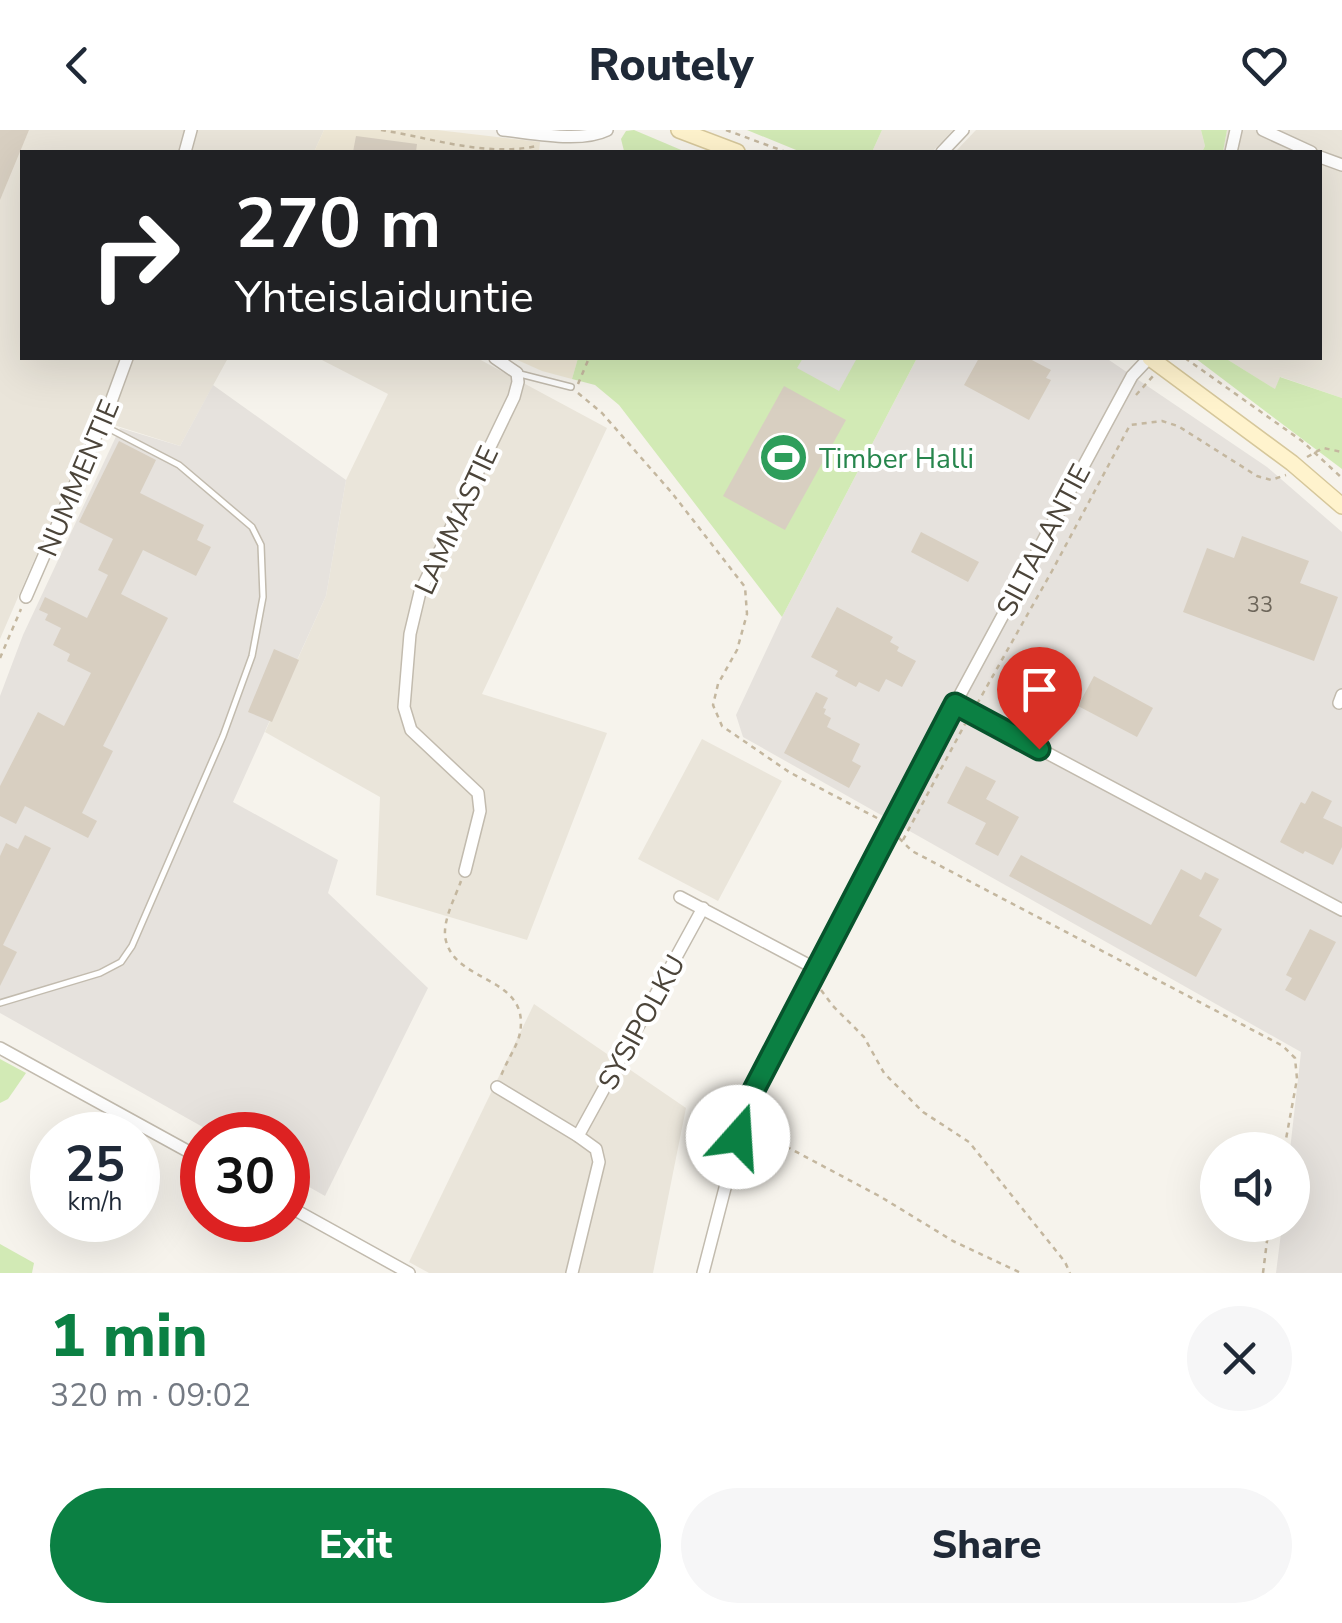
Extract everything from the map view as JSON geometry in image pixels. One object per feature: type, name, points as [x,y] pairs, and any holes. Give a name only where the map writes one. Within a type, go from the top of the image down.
[{"type":"main road","points":[[679,130],[732,150]]},
{"type":"main road","points":[[1153,360],[1342,506]]},
{"type":"street","points":[[503,130],[575,136],[594,136],[607,130]]},
{"type":"street","points":[[944,150],[963,130]]},
{"type":"street","points":[[1262,130],[1307,150]]},
{"type":"street","name":"NUMMENTIE","points":[[26,597],[126,360]]},
{"type":"street","points":[[498,360],[517,373]]},
{"type":"street","name":"SILTALANTIE","points":[[703,1273],[747,1103],[1132,376],[1153,360]]},
{"type":"street","name":"LAMMASTIE","points":[[465,871],[480,812],[478,792],[411,730],[404,707],[410,634],[420,592],[514,397],[517,373]]},
{"type":"street","points":[[955,704],[1342,910]]},
{"type":"street","points":[[680,897],[818,970]]},
{"type":"street","name":"SYSIPOLKU","points":[[578,1136],[703,908]]},
{"type":"street","points":[[0,1048],[180,1147]]},
{"type":"street","points":[[497,1087],[596,1149],[599,1162],[572,1273]]},
{"type":"street","points":[[310,1218],[409,1273]]},
{"type":"lane","points":[[517,373],[570,387]]},
{"type":"lane","points":[[0,1003],[100,973],[121,962],[132,946],[224,736],[252,656],[263,597],[262,545],[252,527],[179,465],[102,424]]},
{"type":"path","points":[[380,130],[505,150]]},
{"type":"path","points":[[726,130],[781,150]]},
{"type":"path","points":[[521,150],[540,146]]},
{"type":"path","points":[[570,387],[578,384],[588,360]]},
{"type":"path","points":[[1132,398],[1146,386],[1153,360]]},
{"type":"path","points":[[1187,360],[1313,452],[1342,478]]},
{"type":"path","points":[[902,842],[1130,424],[1152,420],[1178,426],[1257,476],[1271,480],[1283,478],[1323,448],[1342,452]]},
{"type":"path","points":[[0,658],[26,597]]},
{"type":"path","points":[[465,871],[450,908],[445,939],[454,958],[512,997],[520,1016],[520,1034],[497,1087]]},
{"type":"path","points":[[820,989],[864,1036],[884,1074],[923,1112],[969,1142],[1070,1273]]},
{"type":"path","points":[[755,1116],[753,1124],[774,1140],[953,1241],[1021,1273]]},
{"type":"path","points":[[1263,1273],[1267,1242]]},
{"type":"shaded area","points":[[0,130],[324,130],[315,150],[20,150],[20,360],[227,360],[180,446],[95,419],[0,639]]},
{"type":"shaded area","points":[[324,130],[437,130],[540,142],[539,150],[315,150]]},
{"type":"shaded area","points":[[882,130],[953,130],[934,150],[873,150]]},
{"type":"shaded area","points":[[976,130],[1201,130],[1205,146],[1203,150],[957,150]]},
{"type":"shaded area","points":[[1227,130],[1342,130],[1342,398],[1281,377],[1276,390],[1228,360],[1322,360],[1322,150],[1223,150]]},
{"type":"shaded area","points":[[322,360],[481,360],[607,428],[482,694],[607,733],[527,940],[376,895],[380,797],[265,732],[326,596],[346,480],[388,394]]},
{"type":"shaded area","points":[[517,360],[577,360],[572,379]]},
{"type":"shaded area","points":[[802,360],[856,360],[839,391],[797,368]]},
{"type":"shaded area","points":[[916,360],[1109,360],[1267,467],[1342,532],[1342,1273],[1276,1273],[1280,1242],[1310,1242],[1310,1132],[1292,1132],[1301,1052],[743,737],[736,715],[782,617]]},
{"type":"shaded area","points":[[213,385],[346,480],[326,596],[233,802],[338,860],[328,893],[428,988],[325,1196],[310,1187],[310,1112],[180,1114],[0,1013],[0,696],[23,635],[120,428],[180,446]]},
{"type":"shaded area","points":[[702,739],[782,781],[718,901],[638,859]]},
{"type":"shaded area","points":[[534,1004],[686,1108],[653,1273],[429,1273],[409,1262]]},
{"type":"green space","points":[[634,130],[681,150],[624,150],[621,139],[626,131]]},
{"type":"green space","points":[[747,130],[882,130],[873,150],[796,150]]},
{"type":"green space","points":[[1201,130],[1227,130],[1223,150],[1203,150]]},
{"type":"green space","points":[[577,360],[916,360],[782,617],[619,405],[595,385],[572,379]]},
{"type":"green space","points":[[1198,360],[1228,360],[1275,389],[1280,377],[1342,398],[1342,469]]},
{"type":"green space","points":[[0,1059],[26,1073],[8,1099],[0,1103]]},
{"type":"green space","points":[[0,1244],[34,1263],[32,1273],[0,1273]]},
{"type":"building","points":[[0,130],[29,130],[20,150],[0,200]]},
{"type":"building","points":[[356,136],[417,144],[416,150],[353,150]]},
{"type":"building","points":[[978,360],[1032,360],[1051,370],[1046,378],[1051,380],[1029,420],[964,385]]},
{"type":"building","name":"Timber Halli","points":[[784,386],[846,420],[785,530],[723,496]]},
{"type":"building","points":[[119,441],[156,460],[140,493],[204,525],[197,540],[211,547],[196,576],[143,550],[121,594],[168,618],[103,746],[113,751],[82,813],[97,821],[88,838],[25,806],[16,824],[0,816],[0,786],[38,712],[64,726],[91,673],[67,661],[70,654],[53,645],[61,628],[45,620],[48,614],[39,610],[45,597],[87,618],[108,575],[98,570],[113,539],[79,522]]},
{"type":"building","points":[[921,532],[979,562],[968,582],[911,552]]},
{"type":"building","points":[[1242,536],[1309,561],[1300,583],[1338,597],[1314,661],[1183,612],[1207,548],[1234,558]]},
{"type":"building","points":[[837,607],[893,637],[890,642],[899,647],[897,651],[916,661],[902,687],[886,679],[879,692],[859,682],[856,687],[835,676],[838,671],[811,657]]},
{"type":"building","points":[[274,649],[299,660],[272,722],[248,712]]},
{"type":"building","points":[[1094,676],[1153,708],[1137,737],[1078,706]]},
{"type":"building","points":[[816,692],[828,698],[823,708],[831,718],[827,727],[860,744],[852,761],[861,766],[849,788],[784,753]]},
{"type":"building","points":[[966,766],[996,781],[986,799],[1019,817],[998,856],[975,844],[986,823],[947,803]]},
{"type":"building","points":[[1312,791],[1332,801],[1323,818],[1342,827],[1342,847],[1333,865],[1280,842],[1301,802],[1305,804]]},
{"type":"building","points":[[25,835],[51,848],[3,945],[17,952],[0,986],[0,856],[6,843],[18,849]]},
{"type":"building","points":[[1021,855],[1151,925],[1181,869],[1201,880],[1205,872],[1219,879],[1199,916],[1222,929],[1196,977],[1009,876]]},
{"type":"building","points":[[1310,929],[1336,942],[1305,1001],[1285,990],[1292,978],[1286,975]]},
{"type":"place","name":"Timber Halli","points":[[784,458]]},
{"type":"route","points":[[738,1137],[747,1103],[955,704],[1039,749]]}]
